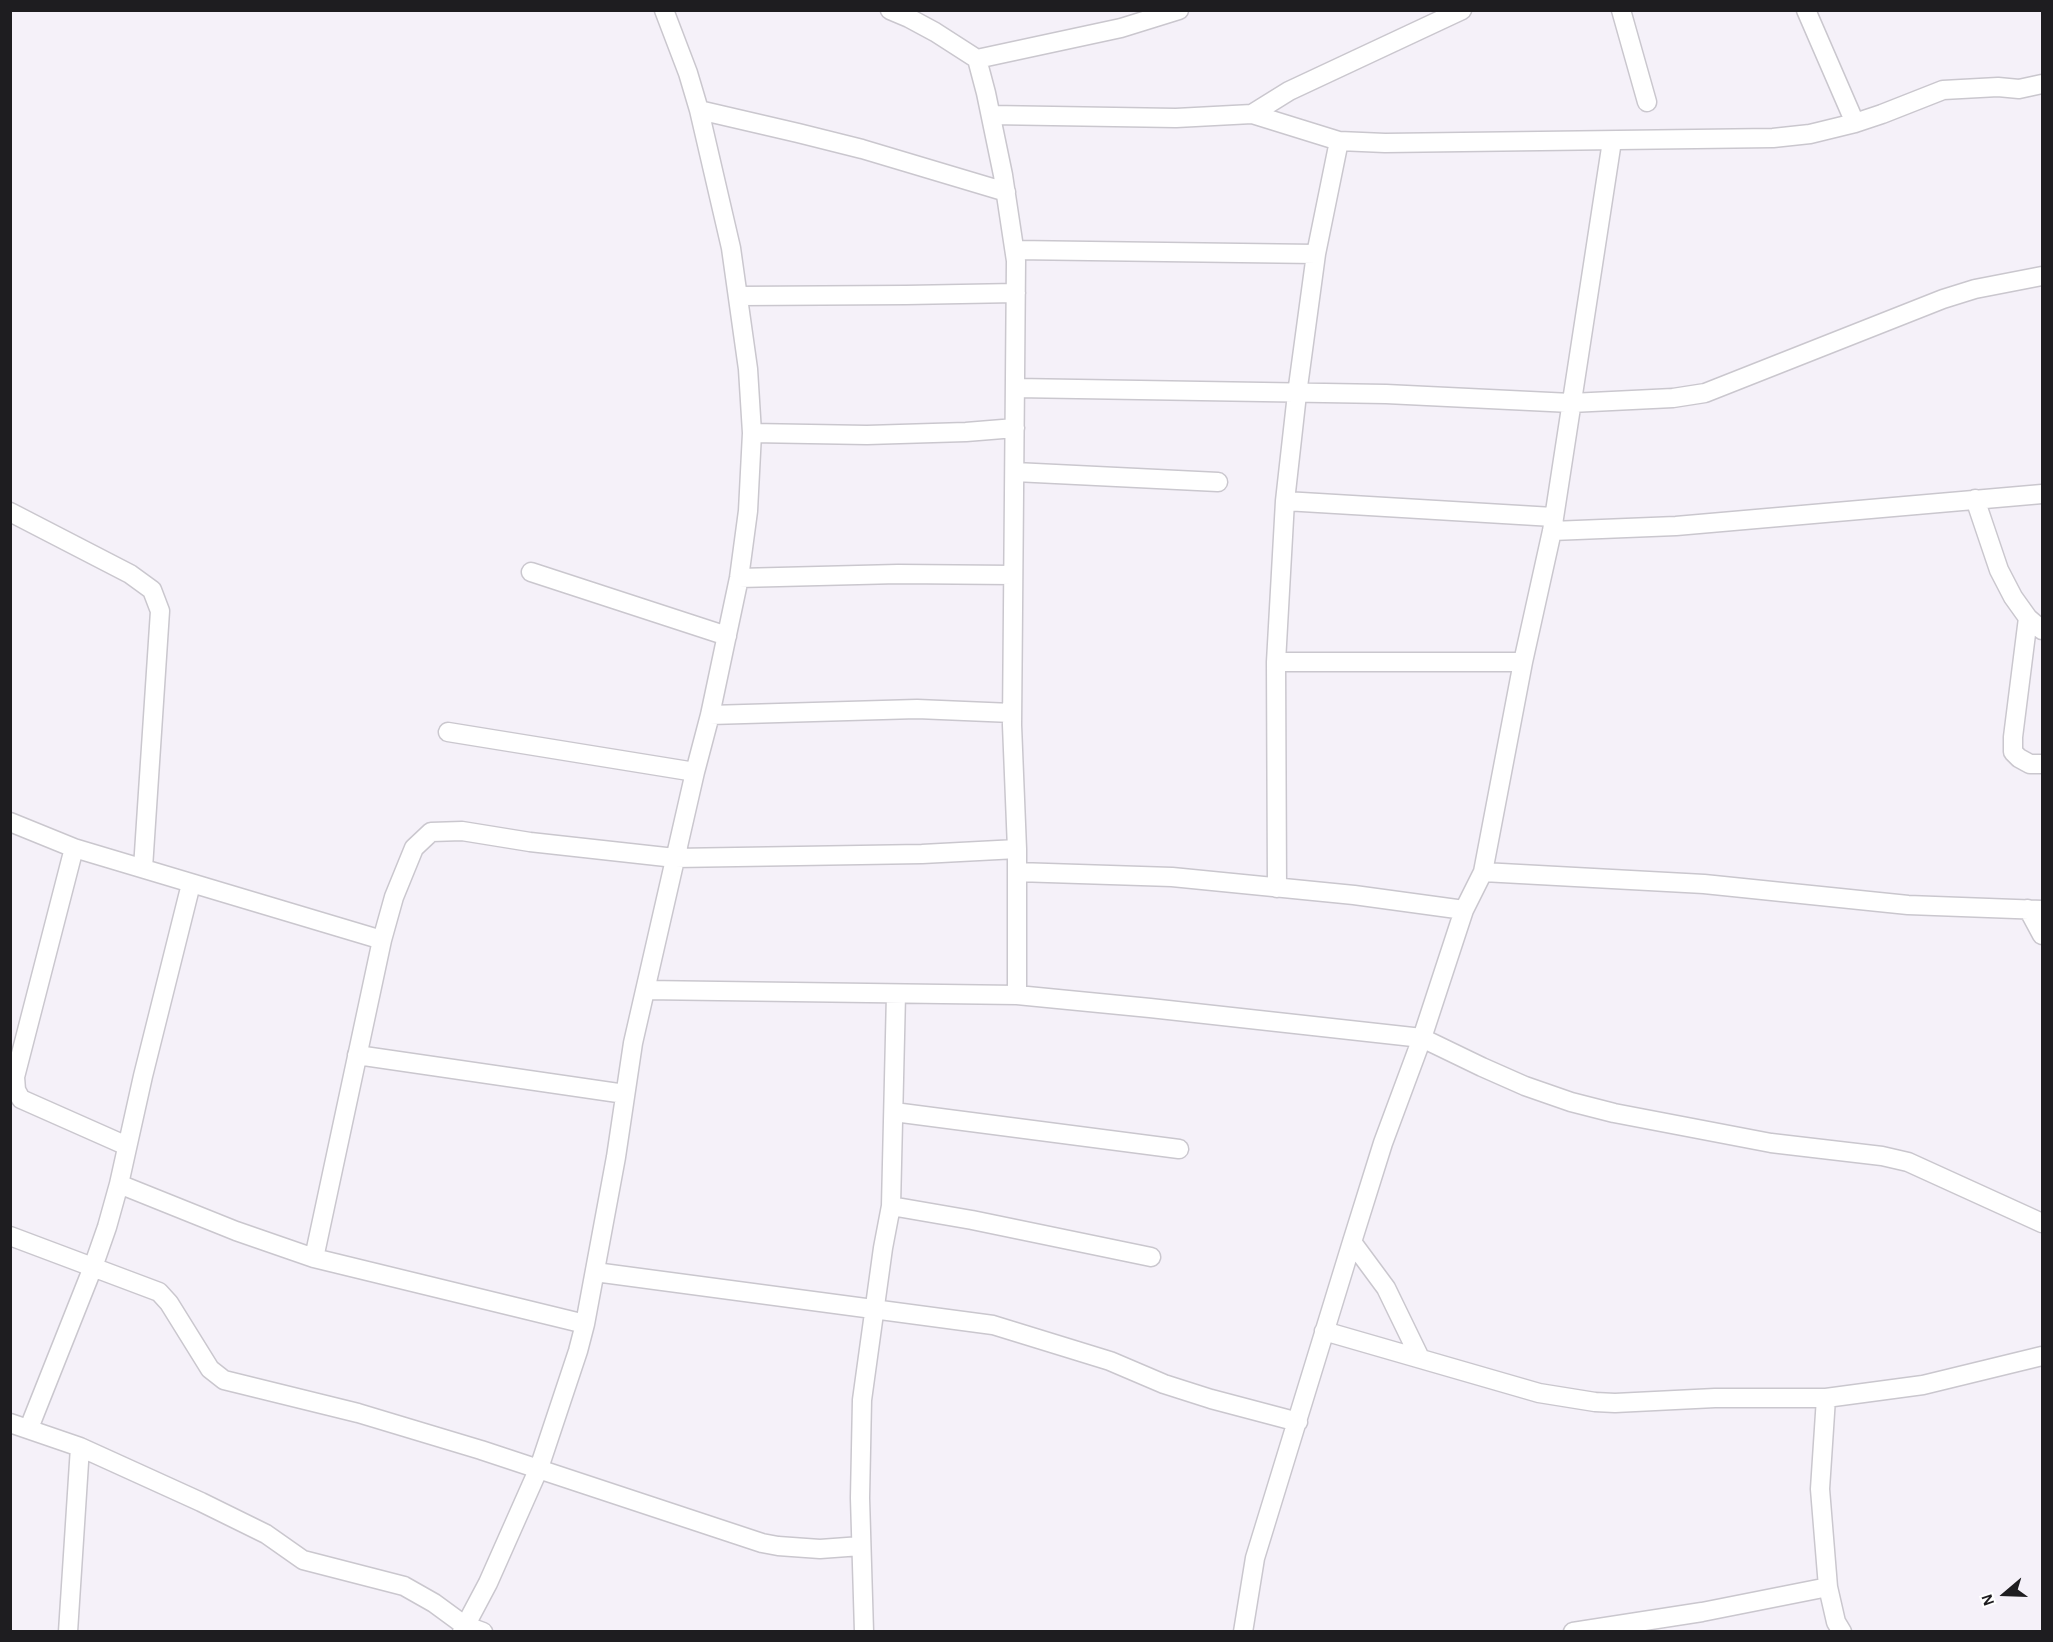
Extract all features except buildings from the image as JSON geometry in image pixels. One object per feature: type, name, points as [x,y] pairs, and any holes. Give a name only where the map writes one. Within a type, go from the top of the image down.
[{"type":"street","points":[[463,1628],[488,1583],[539,1468],[585,1324],[596,1272],[633,1043],[710,715],[739,578],[748,511],[752,433],[748,369],[739,296],[729,237],[699,110],[688,73],[664,10]]},
{"type":"street","points":[[890,10],[935,32],[976,59],[991,116],[1015,250],[1016,388],[1012,713],[1017,849],[1017,995]]},
{"type":"street","points":[[976,59],[1122,28],[1179,10]]},
{"type":"street","points":[[1252,114],[1289,91],[1462,10]]},
{"type":"street","points":[[1621,10],[1647,102]]},
{"type":"street","points":[[1806,10],[1855,123]]},
{"type":"street","points":[[991,116],[1176,118],[1252,114],[1339,141],[1385,143],[1773,138],[1810,134],[1855,123],[1943,90],[1998,87],[2019,89],[2043,84]]},
{"type":"street","points":[[699,110],[862,149],[1006,192]]},
{"type":"street","points":[[1277,888],[1276,662],[1286,501],[1297,394],[1316,254],[1339,141]]},
{"type":"street","points":[[1243,1632],[1255,1558],[1383,1143],[1422,1038],[1464,910],[1483,872],[1523,662],[1553,524],[1612,141]]},
{"type":"street","points":[[1015,250],[1316,254]]},
{"type":"street","points":[[1016,388],[1386,394],[1571,403],[1673,398],[1705,393],[1943,299],[1975,289],[2043,276]]},
{"type":"street","points":[[739,296],[906,296],[1016,293]]},
{"type":"street","points":[[752,433],[867,435],[1015,428]]},
{"type":"street","points":[[1015,472],[1218,482]]},
{"type":"street","points":[[1286,501],[1553,524],[1677,526],[2043,494]]},
{"type":"street","points":[[1975,499],[1999,570],[2013,597],[2028,618],[2043,630]]},
{"type":"street","points":[[10,512],[130,574],[152,590],[160,611],[143,868]]},
{"type":"street","points":[[531,572],[727,636]]},
{"type":"street","points":[[739,578],[898,574],[1012,575]]},
{"type":"street","points":[[2028,618],[2013,752],[2019,759],[2030,764],[2043,764]]},
{"type":"street","points":[[1276,662],[1523,662]]},
{"type":"street","points":[[710,715],[917,709],[1012,713]]},
{"type":"street","points":[[448,732],[695,772]]},
{"type":"street","points":[[10,822],[74,848],[191,885],[382,940]]},
{"type":"street","points":[[314,1258],[382,940],[394,897],[414,848],[431,832],[462,831],[530,842],[675,858],[912,854],[1017,849]]},
{"type":"street","points":[[74,848],[15,1077],[16,1090],[21,1099],[127,1146]]},
{"type":"street","points":[[1017,872],[1172,877],[1464,910]]},
{"type":"street","points":[[1483,872],[1704,884],[1908,905],[2035,909],[2043,935]]},
{"type":"street","points":[[29,1428],[93,1267],[119,1184],[191,885]]},
{"type":"street","points":[[645,990],[1017,995],[1422,1038],[1482,1068],[1525,1086],[1593,1107],[1772,1143],[1882,1156],[1908,1162],[2043,1224]]},
{"type":"street","points":[[864,1632],[861,1546],[862,1400],[873,1310],[891,1206],[896,994]]},
{"type":"street","points":[[357,1055],[625,1094]]},
{"type":"street","points":[[894,1112],[1179,1149]]},
{"type":"street","points":[[119,1184],[236,1231],[314,1258],[585,1324]]},
{"type":"street","points":[[891,1206],[972,1220],[1151,1257]]},
{"type":"street","points":[[10,1236],[159,1292],[169,1303],[210,1369],[225,1380],[358,1413],[539,1468],[762,1543],[820,1549],[861,1546]]},
{"type":"street","points":[[1352,1242],[1386,1288],[1420,1358]]},
{"type":"street","points":[[596,1272],[993,1325],[1110,1361],[1164,1384],[1211,1399],[1298,1422]]},
{"type":"street","points":[[1324,1331],[1539,1393],[1595,1402],[1639,1403],[1715,1398],[1826,1398],[1923,1385],[2043,1356]]},
{"type":"street","points":[[1826,1398],[1820,1490],[1828,1587],[1836,1622],[1842,1632]]},
{"type":"street","points":[[10,1423],[80,1447],[266,1534],[303,1560],[404,1586],[434,1603],[463,1628],[483,1632]]},
{"type":"street","points":[[68,1632],[80,1447]]},
{"type":"street","points":[[1573,1632],[1702,1612],[1828,1587]]}]
